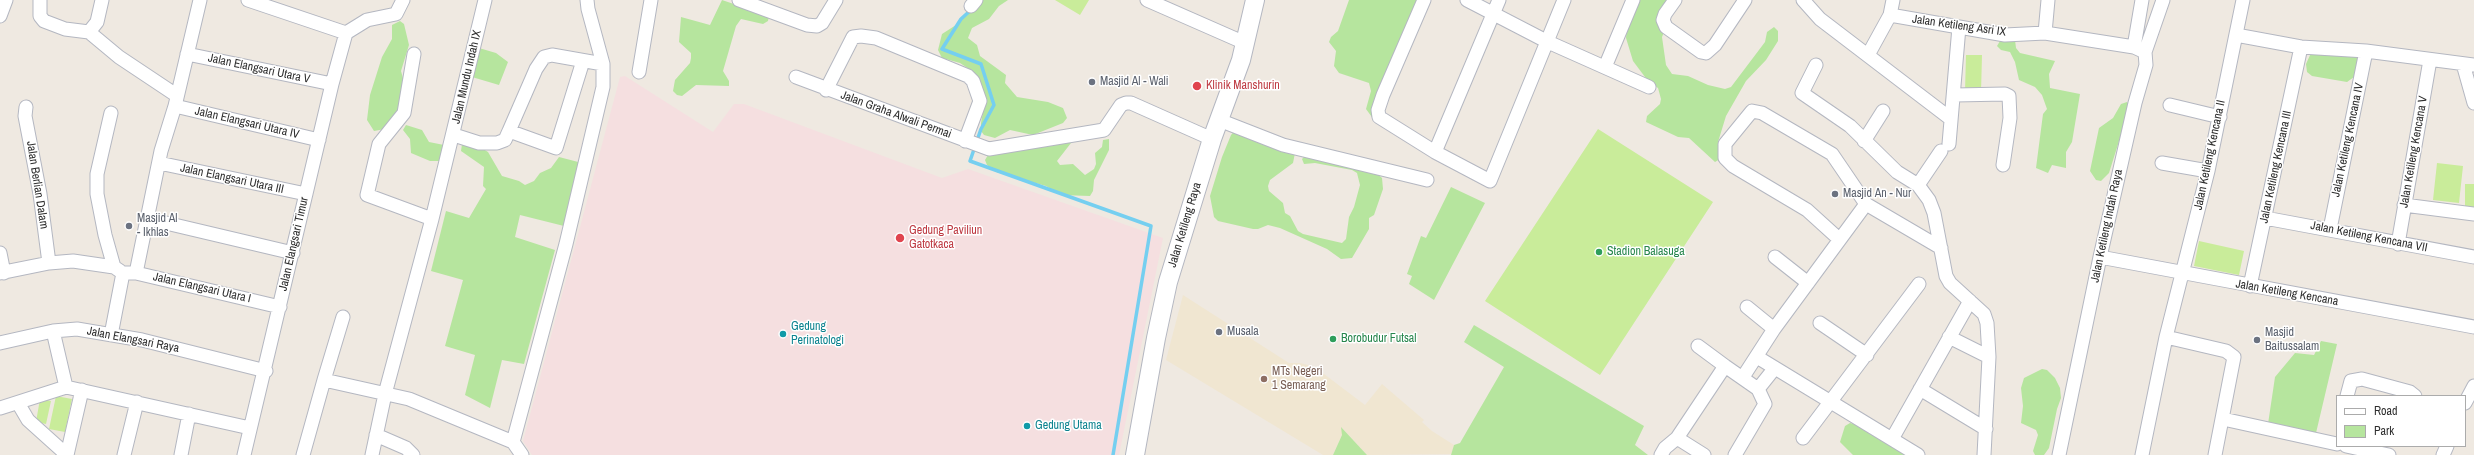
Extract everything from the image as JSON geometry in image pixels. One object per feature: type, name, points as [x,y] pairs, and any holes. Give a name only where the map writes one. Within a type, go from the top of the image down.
[{"type":"main road","name":"Jalan Ketileng Raya","points":[[1135,455],[1156,338],[1168,282],[1212,139],[1244,43],[1255,0]]},
{"type":"street","points":[[0,16],[6,0]]},
{"type":"street","points":[[40,0],[40,16],[44,21],[64,29],[89,32],[175,101]]},
{"type":"street","points":[[89,32],[97,22],[102,0]]},
{"type":"street","points":[[111,335],[125,271],[149,220],[159,163],[200,0]]},
{"type":"street","points":[[248,0],[346,33],[367,20],[396,14],[403,0]]},
{"type":"street","name":"Jalan Mundu Indah IX","points":[[372,455],[385,394],[454,135],[485,0]]},
{"type":"street","points":[[513,442],[566,244],[603,87],[603,64],[588,9],[587,0]]},
{"type":"street","points":[[639,72],[651,0]]},
{"type":"street","points":[[739,0],[807,25],[817,26],[822,23],[836,0]]},
{"type":"street","points":[[1148,0],[1244,43]]},
{"type":"street","points":[[1424,0],[1383,95],[1378,114],[1381,120],[1435,152],[1490,181],[1564,0]]},
{"type":"street","points":[[1467,0],[1548,42],[1649,87]]},
{"type":"street","points":[[1435,152],[1498,0]]},
{"type":"street","points":[[1605,68],[1633,0]]},
{"type":"street","points":[[1675,0],[1665,14],[1663,20],[1666,27],[1701,52],[1706,53],[1715,45],[1746,0]]},
{"type":"street","points":[[1803,0],[1820,19],[1951,119]]},
{"type":"street","points":[[1868,55],[1890,15],[1893,0]]},
{"type":"street","points":[[2045,33],[2048,0]]},
{"type":"street","name":"Jalan Ketileng Indah Raya","points":[[2059,455],[2100,257],[2135,103],[2146,65],[2139,50],[2142,0]]},
{"type":"street","name":"Jalan Ketileng Indah Raya","points":[[2139,50],[2163,0]]},
{"type":"street","name":"Jalan Ketileng Kencana II","points":[[2142,455],[2166,337],[2184,273],[2220,117],[2243,0]]},
{"type":"street","name":"Jalan Ketileng Asri IX","points":[[1890,15],[2005,34],[2045,33],[2139,50]]},
{"type":"street","points":[[1918,185],[1945,147],[1955,95],[1959,27]]},
{"type":"street","name":"Jalan Elangsari Timur","points":[[244,455],[266,371],[332,84],[346,33]]},
{"type":"street","name":"Jalan Graha Alwali Permai","points":[[796,77],[826,90],[969,142],[980,101],[972,81],[968,76],[876,38],[861,36],[853,37],[826,90]]},
{"type":"street","points":[[2236,36],[2301,47],[2366,51],[2468,64],[2474,103]]},
{"type":"street","name":"Jalan Ketileng Kencana III","points":[[2250,286],[2301,47]]},
{"type":"street","name":"Jalan Ketileng Kencana IV","points":[[2330,229],[2366,51]]},
{"type":"street","name":"Jalan Elangsari Utara V","points":[[187,54],[332,84]]},
{"type":"street","points":[[414,54],[404,113],[379,144],[366,195],[432,219]]},
{"type":"street","points":[[454,135],[479,142],[497,144],[505,140],[536,69],[544,56],[552,55],[603,64]]},
{"type":"street","name":"Jalan Ketileng Kencana V","points":[[2398,244],[2430,60]]},
{"type":"street","points":[[509,131],[556,148],[583,61]]},
{"type":"street","points":[[1816,65],[1802,93],[1850,126],[1897,172],[1918,185],[1929,200],[1941,248],[1946,276],[1984,314],[1987,323],[1989,357],[1984,455]]},
{"type":"street","points":[[1955,95],[2005,94],[2009,96],[2010,118],[2003,165]]},
{"type":"street","name":"Jalan Elangsari Utara IV","points":[[175,101],[319,140]]},
{"type":"street","points":[[969,142],[989,149],[1104,130],[1121,105],[1126,103],[1131,103],[1212,139]]},
{"type":"street","points":[[2170,105],[2220,117]]},
{"type":"street","name":"Jalan Berlian Dalam","points":[[26,107],[26,116],[40,194],[49,263]]},
{"type":"street","points":[[1839,239],[1807,210],[1727,161],[1724,148],[1731,134],[1752,111],[1762,113],[1832,154],[1866,204],[1941,248]]},
{"type":"street","points":[[1864,141],[1883,111]]},
{"type":"street","points":[[111,113],[97,174],[97,194],[105,235],[125,271]]},
{"type":"street","points":[[1219,120],[1283,145],[1427,180]]},
{"type":"street","points":[[2162,162],[2208,171]]},
{"type":"street","name":"Jalan Elangsari Utara III","points":[[159,163],[306,194]]},
{"type":"street","points":[[1743,377],[1774,329],[1866,204]]},
{"type":"street","points":[[2404,205],[2474,214]]},
{"type":"street","name":"Jalan Ketileng Kencana VII","points":[[2265,218],[2330,229],[2398,244],[2474,256]]},
{"type":"street","points":[[149,220],[293,254]]},
{"type":"street","points":[[0,253],[2,273]]},
{"type":"street","points":[[1775,257],[1808,283]]},
{"type":"street","name":"Jalan Ketileng Kencana","points":[[2100,257],[2250,286],[2474,326]]},
{"type":"street","name":"Jalan Elangsari Utara I","points":[[2,273],[49,263],[73,261],[125,271],[280,307]]},
{"type":"street","points":[[1803,438],[1919,284]]},
{"type":"street","points":[[1892,439],[1970,301]]},
{"type":"street","points":[[1747,307],[1774,329]]},
{"type":"street","points":[[303,455],[342,317]]},
{"type":"street","points":[[1820,323],[1867,355]]},
{"type":"street","name":"Jalan Elangsari Raya","points":[[0,343],[53,332],[78,329],[142,340],[266,371]]},
{"type":"street","points":[[53,332],[66,387]]},
{"type":"street","points":[[1950,337],[1989,357]]},
{"type":"street","points":[[2166,337],[2233,354],[2234,361],[2215,455]]},
{"type":"street","points":[[1698,346],[1758,389],[1765,408],[1734,455]]},
{"type":"street","points":[[1756,357],[1918,455]]},
{"type":"street","points":[[1661,455],[1665,448],[1677,438],[1725,366]]},
{"type":"street","points":[[1758,389],[1774,368]]},
{"type":"street","points":[[2347,395],[2352,381],[2362,379],[2410,392],[2414,395]]},
{"type":"street","points":[[324,380],[409,399],[513,442],[522,455]]},
{"type":"street","points":[[2466,401],[2474,386]]},
{"type":"street","points":[[0,408],[66,387],[250,428]]},
{"type":"street","points":[[1920,389],[1986,429]]},
{"type":"street","points":[[18,403],[28,420],[67,455],[82,390]]},
{"type":"street","points":[[124,455],[137,402]]},
{"type":"street","points":[[181,455],[189,414]]},
{"type":"street","points":[[2223,419],[2336,443]]},
{"type":"street","points":[[376,435],[406,448],[413,455]]},
{"type":"street","points":[[1677,438],[1704,455]]},
{"type":"street","points":[[2353,447],[2389,455]]},
{"type":"shaded area","points":[[625,76],[713,132],[734,104],[744,104],[942,178],[968,169],[1163,238],[1119,455],[532,455],[523,441],[620,77]]},
{"type":"shaded area","name":"MTs Negeri 1 Semarang","points":[[1183,295],[1289,363],[1308,365],[1314,372],[1324,374],[1365,405],[1382,384],[1424,420],[1422,422],[1432,431],[1454,445],[1452,454],[1367,455],[1342,428],[1342,435],[1333,455],[1323,455],[1166,360]]},
{"type":"green space","points":[[722,0],[769,16],[768,21],[763,24],[741,19],[736,26],[723,71],[729,81],[729,86],[696,85],[682,96],[677,95],[673,91],[675,80],[690,63],[691,58],[691,53],[679,42],[681,17],[710,25]]},
{"type":"green space","points":[[979,0],[1008,0],[999,6],[989,19],[972,28],[968,38],[977,45],[980,56],[1006,75],[1005,83],[1017,97],[1048,102],[1063,108],[1067,118],[1063,123],[1033,135],[1010,130],[995,138],[984,135],[981,131],[984,106],[972,71],[960,63],[942,58],[938,50],[942,34],[956,25]]},
{"type":"green space","points":[[1055,0],[1089,0],[1080,15]]},
{"type":"green space","points":[[1349,0],[1417,0],[1374,120],[1366,109],[1371,91],[1369,83],[1339,73],[1334,66],[1336,51],[1329,42],[1331,37],[1338,31]]},
{"type":"green space","points":[[1637,0],[1677,0],[1662,37],[1666,65],[1672,74],[1688,76],[1708,85],[1725,89],[1731,87],[1765,42],[1767,32],[1774,27],[1778,31],[1778,41],[1766,60],[1746,81],[1726,116],[1718,142],[1720,159],[1715,162],[1689,138],[1678,137],[1646,122],[1647,116],[1660,104],[1661,99],[1658,88],[1648,81],[1633,61],[1626,38],[1627,26]]},
{"type":"green space","points":[[400,21],[404,24],[409,45],[401,71],[404,82],[399,110],[385,129],[374,131],[367,120],[370,95],[382,57],[392,39],[392,25]]},
{"type":"green space","points":[[2015,40],[2016,48],[2020,53],[2055,61],[2049,74],[2050,88],[2080,94],[2072,142],[2066,152],[2066,168],[2052,165],[2048,173],[2036,168],[2043,114],[2047,109],[2042,95],[2035,87],[2019,80],[2015,62],[2010,52],[2001,50],[1997,46],[2000,41]]},
{"type":"green space","points":[[479,48],[496,53],[508,62],[499,85],[472,77]]},
{"type":"green space","points":[[2311,53],[2360,56],[2359,67],[2354,77],[2347,82],[2312,76],[2307,72],[2306,64]]},
{"type":"green space","points":[[1966,55],[1982,55],[1981,93],[1965,92]]},
{"type":"green space","points":[[2127,102],[2130,106],[2109,173],[2101,181],[2096,180],[2090,171],[2099,128],[2113,118],[2121,104]]},
{"type":"green space","points":[[406,125],[422,130],[429,142],[444,145],[441,161],[430,161],[411,153],[410,139],[403,130]]},
{"type":"green space","points":[[1243,125],[1259,128],[1295,153],[1293,163],[1270,180],[1268,186],[1269,191],[1283,203],[1285,213],[1290,216],[1298,231],[1303,234],[1342,243],[1346,239],[1349,217],[1354,207],[1360,185],[1357,173],[1352,170],[1315,163],[1304,164],[1302,159],[1306,155],[1373,170],[1382,178],[1383,189],[1374,215],[1369,218],[1369,229],[1352,258],[1341,259],[1327,249],[1280,228],[1268,225],[1258,229],[1253,229],[1218,221],[1214,217],[1210,196],[1222,157],[1231,135],[1238,127]]},
{"type":"green space","name":"Stadion Balasuga","points":[[1598,129],[1713,202],[1600,375],[1485,301]]},
{"type":"green space","points":[[1069,138],[1071,143],[1057,161],[1060,165],[1073,164],[1085,175],[1094,169],[1096,164],[1095,153],[1102,147],[1103,140],[1109,139],[1109,150],[1094,180],[1093,191],[1090,196],[1061,195],[1046,186],[996,172],[987,165],[985,160],[988,155]]},
{"type":"green space","points":[[462,144],[480,147],[488,152],[502,176],[519,181],[525,185],[534,181],[540,173],[551,168],[559,157],[582,163],[564,226],[520,215],[515,237],[555,250],[524,364],[502,360],[490,408],[465,395],[475,355],[445,346],[463,280],[431,271],[446,211],[469,218],[486,189],[483,186],[484,167],[461,151]]},
{"type":"green space","points":[[2437,163],[2463,166],[2459,203],[2433,200]]},
{"type":"green space","points":[[2465,184],[2474,184],[2474,208],[2465,208]]},
{"type":"green space","points":[[1451,187],[1485,203],[1434,300],[1409,284],[1412,276],[1407,274],[1421,236],[1426,238]]},
{"type":"green space","points":[[2199,241],[2244,251],[2239,275],[2194,266]]},
{"type":"green space","points":[[1474,325],[1644,426],[1635,445],[1648,455],[1451,455],[1454,445],[1460,443],[1504,367],[1464,342]]},
{"type":"green space","points":[[2321,341],[2337,344],[2316,433],[2268,424],[2275,377],[2295,353],[2314,355]]},
{"type":"green space","points":[[2042,369],[2047,370],[2055,378],[2060,388],[2061,398],[2057,409],[2049,448],[2044,455],[2035,455],[2033,451],[2038,435],[2036,430],[2021,423],[2023,406],[2021,388],[2024,378]]},
{"type":"green space","points":[[56,396],[72,399],[65,432],[49,429]]},
{"type":"green space","points":[[40,399],[51,401],[46,424],[36,422]]},
{"type":"green space","points":[[1850,423],[1861,426],[1909,455],[1853,455],[1840,442],[1845,426]]},
{"type":"green space","points":[[1341,427],[1367,455],[1333,455],[1342,435]]},
{"type":"waterway","points":[[972,9],[961,19],[942,49],[981,64],[994,105],[981,129],[970,161],[1151,226],[1113,455]]},
{"type":"place","name":"Masjid Al - Wali","points":[[1092,82]]},
{"type":"place","name":"Klinik Manshurin","points":[[1197,86]]},
{"type":"place","name":"Masjid An - Nur","points":[[1835,194]]},
{"type":"place","name":"Masjid Al - Ikhlas","points":[[129,226]]},
{"type":"place","name":"Gedung Paviliun Gatotkaca","points":[[900,238]]},
{"type":"place","name":"Stadion Balasuga","points":[[1599,252]]},
{"type":"place","name":"Musala","points":[[1219,332]]},
{"type":"place","name":"Gedung Perinatologi","points":[[783,334]]},
{"type":"place","name":"Borobudur Futsal","points":[[1333,339]]},
{"type":"place","name":"Masjid Baitussalam","points":[[2257,340]]},
{"type":"place","name":"MTs Negeri 1 Semarang","points":[[1264,379]]},
{"type":"place","name":"Gedung Utama","points":[[1027,426]]}]
